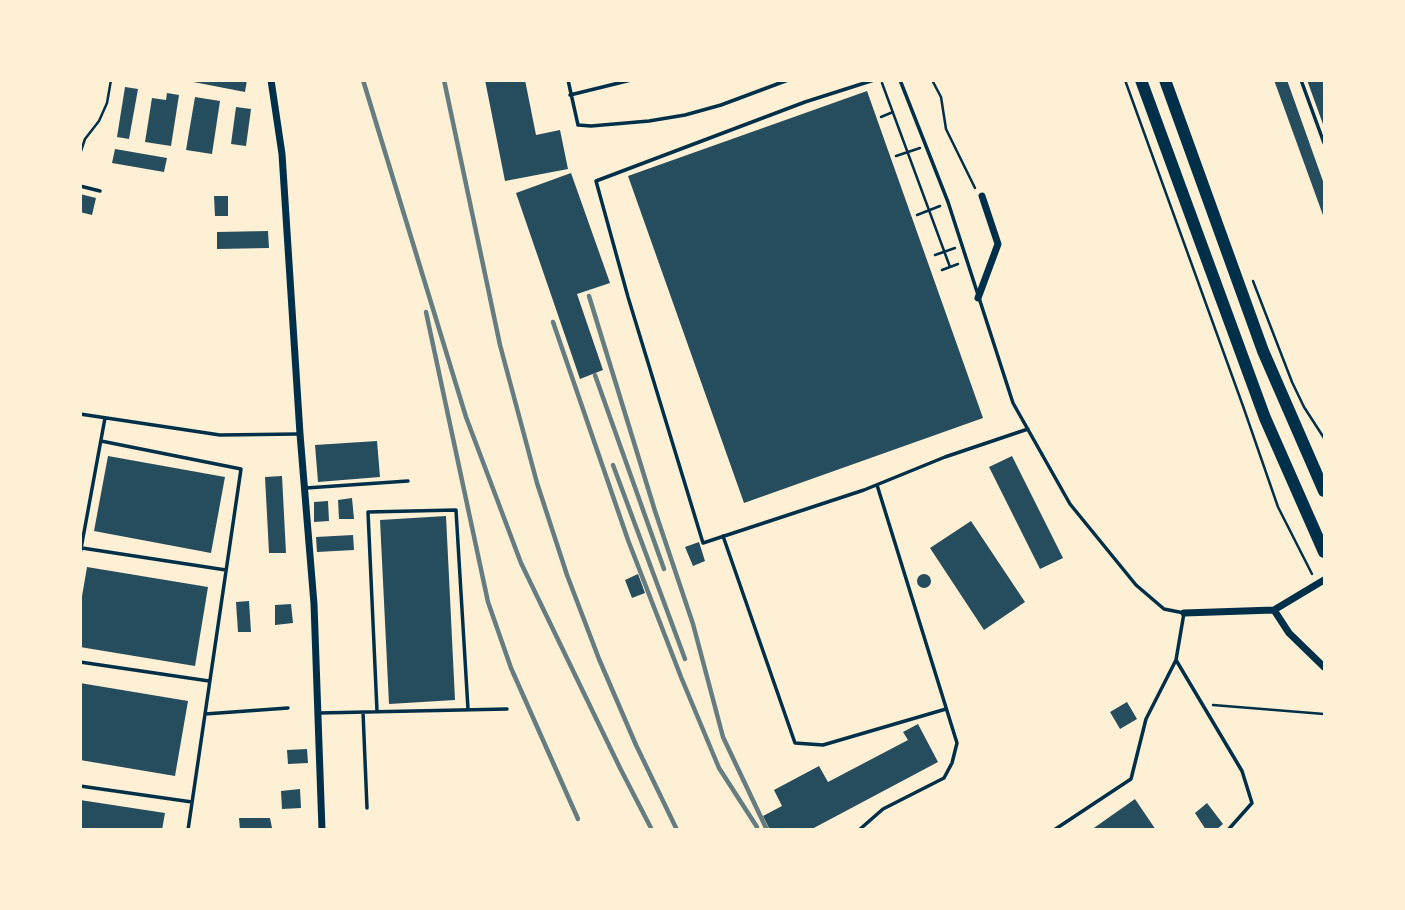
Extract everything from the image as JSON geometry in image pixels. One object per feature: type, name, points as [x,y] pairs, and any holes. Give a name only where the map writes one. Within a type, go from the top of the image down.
[{"type":"highway","points":[[1141,80],[1265,418],[1325,552]]},
{"type":"highway","points":[[1165,80],[1263,351],[1325,491]]},
{"type":"street","points":[[271,80],[282,154],[314,604],[322,830]]},
{"type":"street","points":[[978,298],[998,244],[982,196]]},
{"type":"street","points":[[1184,613],[1274,610],[1321,582]]},
{"type":"street","points":[[1274,610],[1289,633],[1325,667]]},
{"type":"lane","points":[[568,80],[578,125],[591,126],[685,115],[721,105],[788,80]]},
{"type":"lane","points":[[570,95],[631,80]]},
{"type":"lane","points":[[874,80],[805,102],[596,181],[628,298],[703,543],[877,485],[945,457],[1028,429]]},
{"type":"lane","points":[[900,80],[948,202],[1013,403],[1070,504],[1136,585],[1164,609],[1184,613],[1177,660],[1146,719],[1131,779],[1054,830]]},
{"type":"lane","points":[[1301,80],[1325,143]]},
{"type":"lane","points":[[80,186],[100,191]]},
{"type":"lane","points":[[80,414],[220,435],[300,434]]},
{"type":"lane","points":[[80,554],[105,418]]},
{"type":"lane","points":[[101,441],[241,469],[188,830]]},
{"type":"lane","points":[[306,488],[408,481]]},
{"type":"lane","points":[[859,830],[883,810],[944,778],[952,763],[957,743],[877,485]]},
{"type":"lane","points":[[377,711],[368,512],[456,510],[468,709]]},
{"type":"lane","points":[[723,536],[795,743],[823,745],[946,709]]},
{"type":"lane","points":[[82,548],[226,570]]},
{"type":"lane","points":[[1177,660],[1242,771],[1252,803],[1228,830]]},
{"type":"lane","points":[[80,662],[209,681]]},
{"type":"lane","points":[[205,714],[288,708]]},
{"type":"lane","points":[[319,713],[508,709]]},
{"type":"lane","points":[[363,712],[367,808]]},
{"type":"lane","points":[[80,786],[192,802]]},
{"type":"path","points":[[80,154],[85,139],[99,121],[107,103],[111,80]]},
{"type":"path","points":[[881,80],[950,267]]},
{"type":"path","points":[[932,80],[941,97],[946,129],[971,185],[982,196]]},
{"type":"path","points":[[1125,80],[1278,507],[1321,582]]},
{"type":"path","points":[[881,117],[893,112]]},
{"type":"path","points":[[896,156],[926,146]]},
{"type":"path","points":[[917,215],[948,202]]},
{"type":"path","points":[[935,255],[961,245]]},
{"type":"path","points":[[942,270],[967,261]]},
{"type":"path","points":[[1252,280],[1292,382],[1304,407],[1325,438]]},
{"type":"path","points":[[1203,704],[1325,714]]},
{"type":"building","points":[[183,80],[247,80],[245,92]]},
{"type":"building","points":[[485,80],[525,80],[536,135],[560,130],[568,169],[505,181]]},
{"type":"building","points":[[1274,80],[1287,80],[1324,184],[1324,218]]},
{"type":"building","points":[[1307,80],[1324,80],[1324,127]]},
{"type":"building","points":[[125,87],[138,89],[129,139],[117,137]]},
{"type":"building","points":[[867,91],[983,418],[744,503],[628,176]]},
{"type":"building","points":[[167,93],[179,95],[171,146],[145,142],[152,98],[166,100]]},
{"type":"building","points":[[195,97],[220,101],[212,154],[186,150]]},
{"type":"building","points":[[236,107],[251,109],[246,146],[231,144]]},
{"type":"building","points":[[115,149],[167,158],[164,172],[112,163]]},
{"type":"building","points":[[571,173],[610,283],[577,294],[603,370],[580,379],[516,193]]},
{"type":"building","points":[[80,194],[96,198],[92,215],[80,212]]},
{"type":"building","points":[[214,196],[228,196],[228,216],[215,216]]},
{"type":"building","points":[[268,231],[269,248],[217,249],[217,232]]},
{"type":"building","points":[[377,441],[380,477],[318,482],[315,445]]},
{"type":"building","points":[[108,456],[225,477],[211,553],[94,531]]},
{"type":"building","points":[[1012,456],[1063,558],[1040,569],[989,467]]},
{"type":"building","points":[[282,476],[286,553],[269,553],[265,477]]},
{"type":"building","points":[[352,498],[354,519],[339,519],[338,500]]},
{"type":"building","points":[[328,501],[329,521],[314,522],[314,502]]},
{"type":"building","points":[[446,516],[455,700],[389,704],[380,520]]},
{"type":"building","points":[[971,521],[1025,602],[984,630],[930,548]]},
{"type":"building","points":[[353,535],[354,550],[317,552],[316,537]]},
{"type":"building","points":[[699,542],[705,561],[693,566],[685,547]]},
{"type":"building","points":[[87,567],[208,587],[195,666],[80,647],[80,608]]},
{"type":"building","points":[[638,574],[645,593],[632,598],[625,580]]},
{"type":"building","points":[[921,574],[927,574],[931,581],[927,588],[921,588],[917,584],[917,578]]},
{"type":"building","points":[[249,601],[251,632],[238,632],[236,602]]},
{"type":"building","points":[[291,604],[293,623],[275,625],[275,605]]},
{"type":"building","points":[[80,683],[188,701],[175,776],[80,760]]},
{"type":"building","points":[[1127,702],[1137,719],[1120,729],[1110,712]]},
{"type":"building","points":[[918,724],[938,762],[810,830],[770,830],[763,816],[782,806],[774,790],[819,766],[828,782],[908,740],[903,732]]},
{"type":"building","points":[[307,749],[308,763],[288,764],[287,750]]},
{"type":"building","points":[[300,789],[301,808],[282,809],[281,791]]},
{"type":"building","points":[[1135,799],[1156,830],[1091,830]]},
{"type":"building","points":[[80,800],[165,813],[162,830],[80,830]]},
{"type":"building","points":[[1207,803],[1223,824],[1216,830],[1206,830],[1195,813]]},
{"type":"building","points":[[239,818],[270,818],[272,828],[240,830]]},
{"type":"railway","points":[[363,80],[466,417],[521,563],[652,830]]},
{"type":"railway","points":[[444,80],[500,345],[537,483],[567,575],[599,659],[677,830]]},
{"type":"railway","points":[[589,296],[693,624],[723,737],[767,830]]},
{"type":"railway","points":[[426,312],[488,602],[511,668],[578,819]]},
{"type":"railway","points":[[553,322],[628,540],[681,677],[719,768],[757,827]]},
{"type":"railway","points":[[595,375],[664,569]]},
{"type":"railway","points":[[613,465],[685,659]]}]
